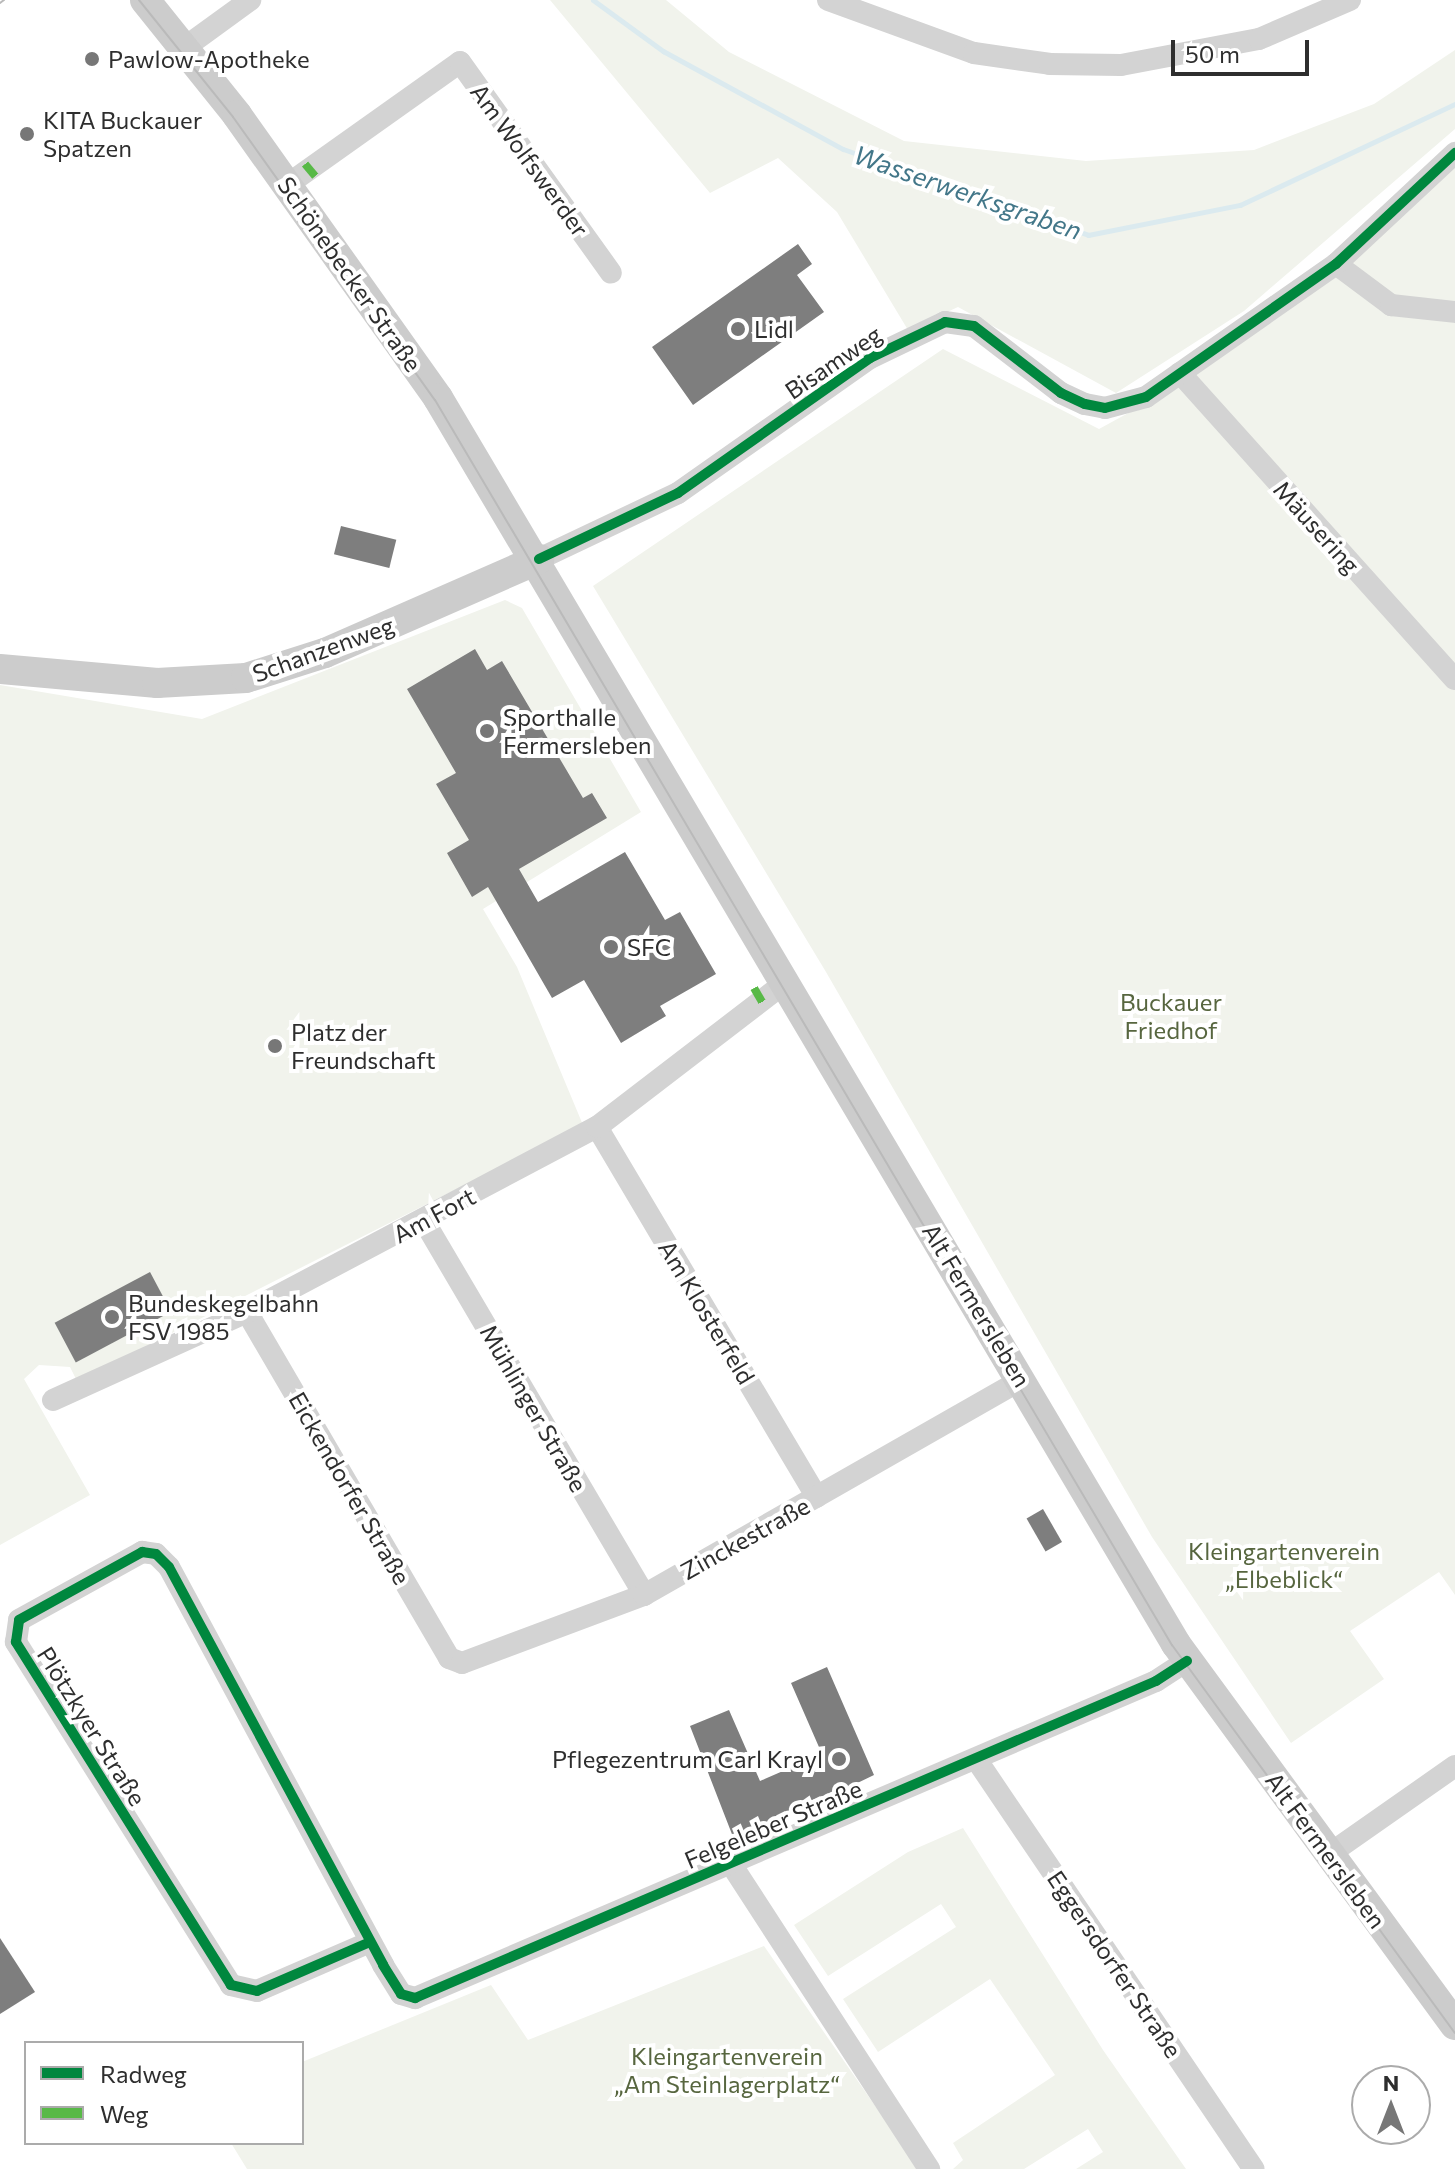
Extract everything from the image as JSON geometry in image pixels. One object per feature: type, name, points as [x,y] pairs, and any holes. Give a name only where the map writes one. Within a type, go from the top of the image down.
[{"type":"main road","name":"Schönebecker Straße","points":[[145,0],[287,185],[438,398],[539,559]]},
{"type":"main road","name":"Schanzenweg","points":[[0,669],[157,683],[246,678],[325,653],[539,559]]},
{"type":"main road","name":"Alt Fermersleben","points":[[539,559],[1187,1661],[1328,1855],[1450,2007]]},
{"type":"street","points":[[184,48],[250,0]]},
{"type":"street","points":[[828,0],[974,53],[1050,64],[1121,65],[1190,55],[1350,0]]},
{"type":"street","name":"Am Wolfswerder","points":[[287,185],[460,62],[611,273]]},
{"type":"street","name":"Bisamweg","points":[[539,559],[678,493],[870,358],[945,322],[974,326],[1061,393],[1085,404],[1125,405],[1180,373],[1336,264],[1455,153]]},
{"type":"street","points":[[1336,264],[1391,305],[1455,312]]},
{"type":"street","name":"Mäusering","points":[[1180,373],[1455,679]]},
{"type":"street","name":"Am Fort","points":[[53,1400],[247,1312],[597,1127],[787,981]]},
{"type":"street","name":"Am Klosterfeld","points":[[597,1127],[817,1497]]},
{"type":"street","name":"Mühlinger Straße","points":[[424,1221],[644,1595]]},
{"type":"street","name":"Eickendorfer Straße","points":[[247,1312],[455,1662]]},
{"type":"street","name":"Zinckestraße","points":[[455,1662],[644,1595],[1021,1380]]},
{"type":"street","name":"Plötzkyer Straße","points":[[370,1942],[257,1991],[231,1985],[16,1642],[19,1620],[142,1552],[156,1554],[169,1567],[383,1965]]},
{"type":"street","name":"Felgeleber Straße","points":[[383,1965],[401,1994],[415,1998],[976,1759],[1187,1661]]},
{"type":"street","name":"Eggersdorfer Straße","points":[[976,1759],[1254,2169]]},
{"type":"street","points":[[1328,1855],[1455,1766]]},
{"type":"street","points":[[731,1864],[929,2169]]},
{"type":"green space","points":[[550,0],[666,0],[729,52],[904,141],[1086,161],[1254,150],[1374,104],[1455,50],[1455,129],[1244,311],[1116,393],[958,307],[908,330],[837,212],[778,158],[710,193]]},
{"type":"green space","name":"Buckauer Friedhof","points":[[1455,164],[1455,1595],[1439,1572],[1350,1631],[1384,1679],[1291,1743],[1152,1537],[826,972],[593,586],[943,349],[1099,429],[1185,382]]},
{"type":"green space","name":"Platz der Freundschaft","points":[[505,600],[522,608],[641,812],[483,909],[517,967],[583,1125],[77,1381],[70,1367],[39,1365],[24,1379],[90,1495],[0,1545],[0,685],[202,719]]},
{"type":"green space","points":[[963,1828],[1103,2050],[1186,2169],[1076,2169],[1103,2152],[1088,2129],[1024,2169],[953,2169],[963,2160],[953,2143],[1055,2075],[990,1979],[878,2052],[843,1999],[956,1927],[941,1904],[828,1976],[794,1925],[908,1852]]},
{"type":"green space","name":"Kleingartenverein „Am Steinlagerplatz“","points":[[764,1946],[919,2169],[247,2169],[232,2145],[304,2145],[304,2061],[491,1985],[528,2040]]},
{"type":"building","name":"Lidl","points":[[798,244],[812,264],[797,275],[824,312],[693,405],[652,347]]},
{"type":"building","points":[[341,526],[396,540],[389,568],[334,554]]},
{"type":"building","points":[[475,649],[487,670],[502,661],[583,798],[592,793],[607,818],[519,869],[538,902],[625,852],[665,920],[680,912],[716,974],[660,1006],[666,1016],[621,1043],[584,980],[552,998],[488,887],[472,897],[447,853],[469,840],[436,784],[456,773],[407,689]]},
{"type":"building","name":"Bundeskegelbahn FSV 1985","points":[[150,1272],[171,1312],[76,1362],[55,1323]]},
{"type":"building","points":[[1043,1509],[1062,1542],[1046,1551],[1027,1518]]},
{"type":"building","name":"Pflegezentrum Carl Krayl","points":[[827,1667],[874,1775],[735,1842],[690,1726],[729,1710],[760,1781],[822,1754],[791,1683]]},
{"type":"building","points":[[0,1938],[35,1992],[0,2014]]},
{"type":"waterway","name":"Wasserwerksgraben","points":[[593,0],[663,51],[843,149],[1088,235],[1240,205],[1455,104]]},
{"type":"tram line","points":[[0,3],[4,0]]},
{"type":"tram line","points":[[139,0],[233,117],[435,400],[1172,1645],[1455,2033]]},
{"type":"marked path","points":[[305,164],[315,176]]},
{"type":"marked path","points":[[754,988],[764,1005]]},
{"type":"cycle path","points":[[539,559],[678,493],[870,358],[945,322],[974,326],[1061,393],[1085,404],[1105,408],[1146,397],[1336,264],[1455,153]]},
{"type":"cycle path","points":[[370,1942],[257,1991],[231,1985],[16,1642],[19,1620],[142,1552],[156,1554],[169,1567],[383,1965],[401,1994],[415,1998],[1156,1681],[1187,1661]]},
{"type":"place","name":"Pawlow-Apotheke","points":[[92,59]]},
{"type":"place","name":"KITA Buckauer Spatzen","points":[[27,134]]},
{"type":"place","name":"Lidl","points":[[738,329]]},
{"type":"place","name":"Sporthalle Fermersleben","points":[[487,731]]},
{"type":"place","name":"SFC","points":[[611,947]]},
{"type":"place","name":"Platz der Freundschaft","points":[[275,1046]]},
{"type":"place","name":"Bundeskegelbahn FSV 1985","points":[[112,1317]]},
{"type":"place","name":"Pflegezentrum Carl Krayl","points":[[839,1759]]},
{"type":"park label","name":"Kleingartenverein „Elbeblick“","points":[[1284,1565]]}]
